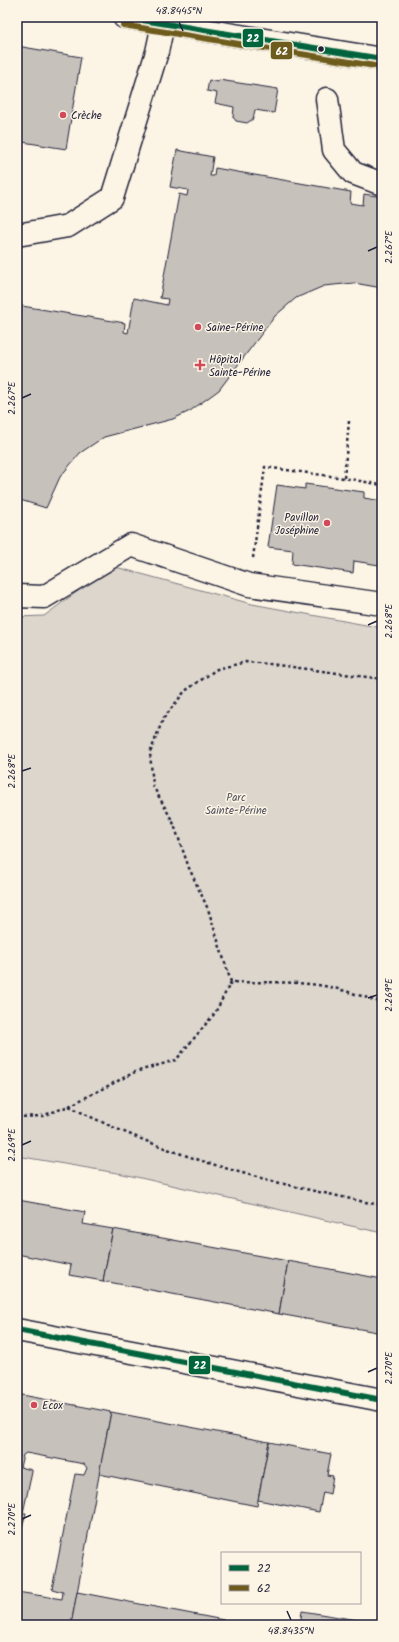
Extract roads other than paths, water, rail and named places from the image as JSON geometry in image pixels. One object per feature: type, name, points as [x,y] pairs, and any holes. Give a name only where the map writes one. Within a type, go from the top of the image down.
[{"type":"main road","points":[[124,17],[382,59]]},
{"type":"main road","points":[[17,235],[68,226],[112,198],[163,24]]},
{"type":"main road","points":[[327,99],[334,150],[353,173],[382,184]]},
{"type":"main road","points":[[17,596],[44,597],[131,545],[249,585],[382,604]]},
{"type":"main road","points":[[17,1330],[382,1400]]},
{"type":"place","name":"Crèche","points":[[63,115]]},
{"type":"place","name":"Saine-Périne","points":[[198,327]]},
{"type":"place","name":"Hôpital Sainte-Périne","points":[[200,365]]},
{"type":"place","name":"Pavillon Joséphine","points":[[327,523]]},
{"type":"place","name":"Ecox","points":[[34,1405]]},
{"type":"park label","name":"Parc Sainte-Périne","points":[[236,803]]}]
